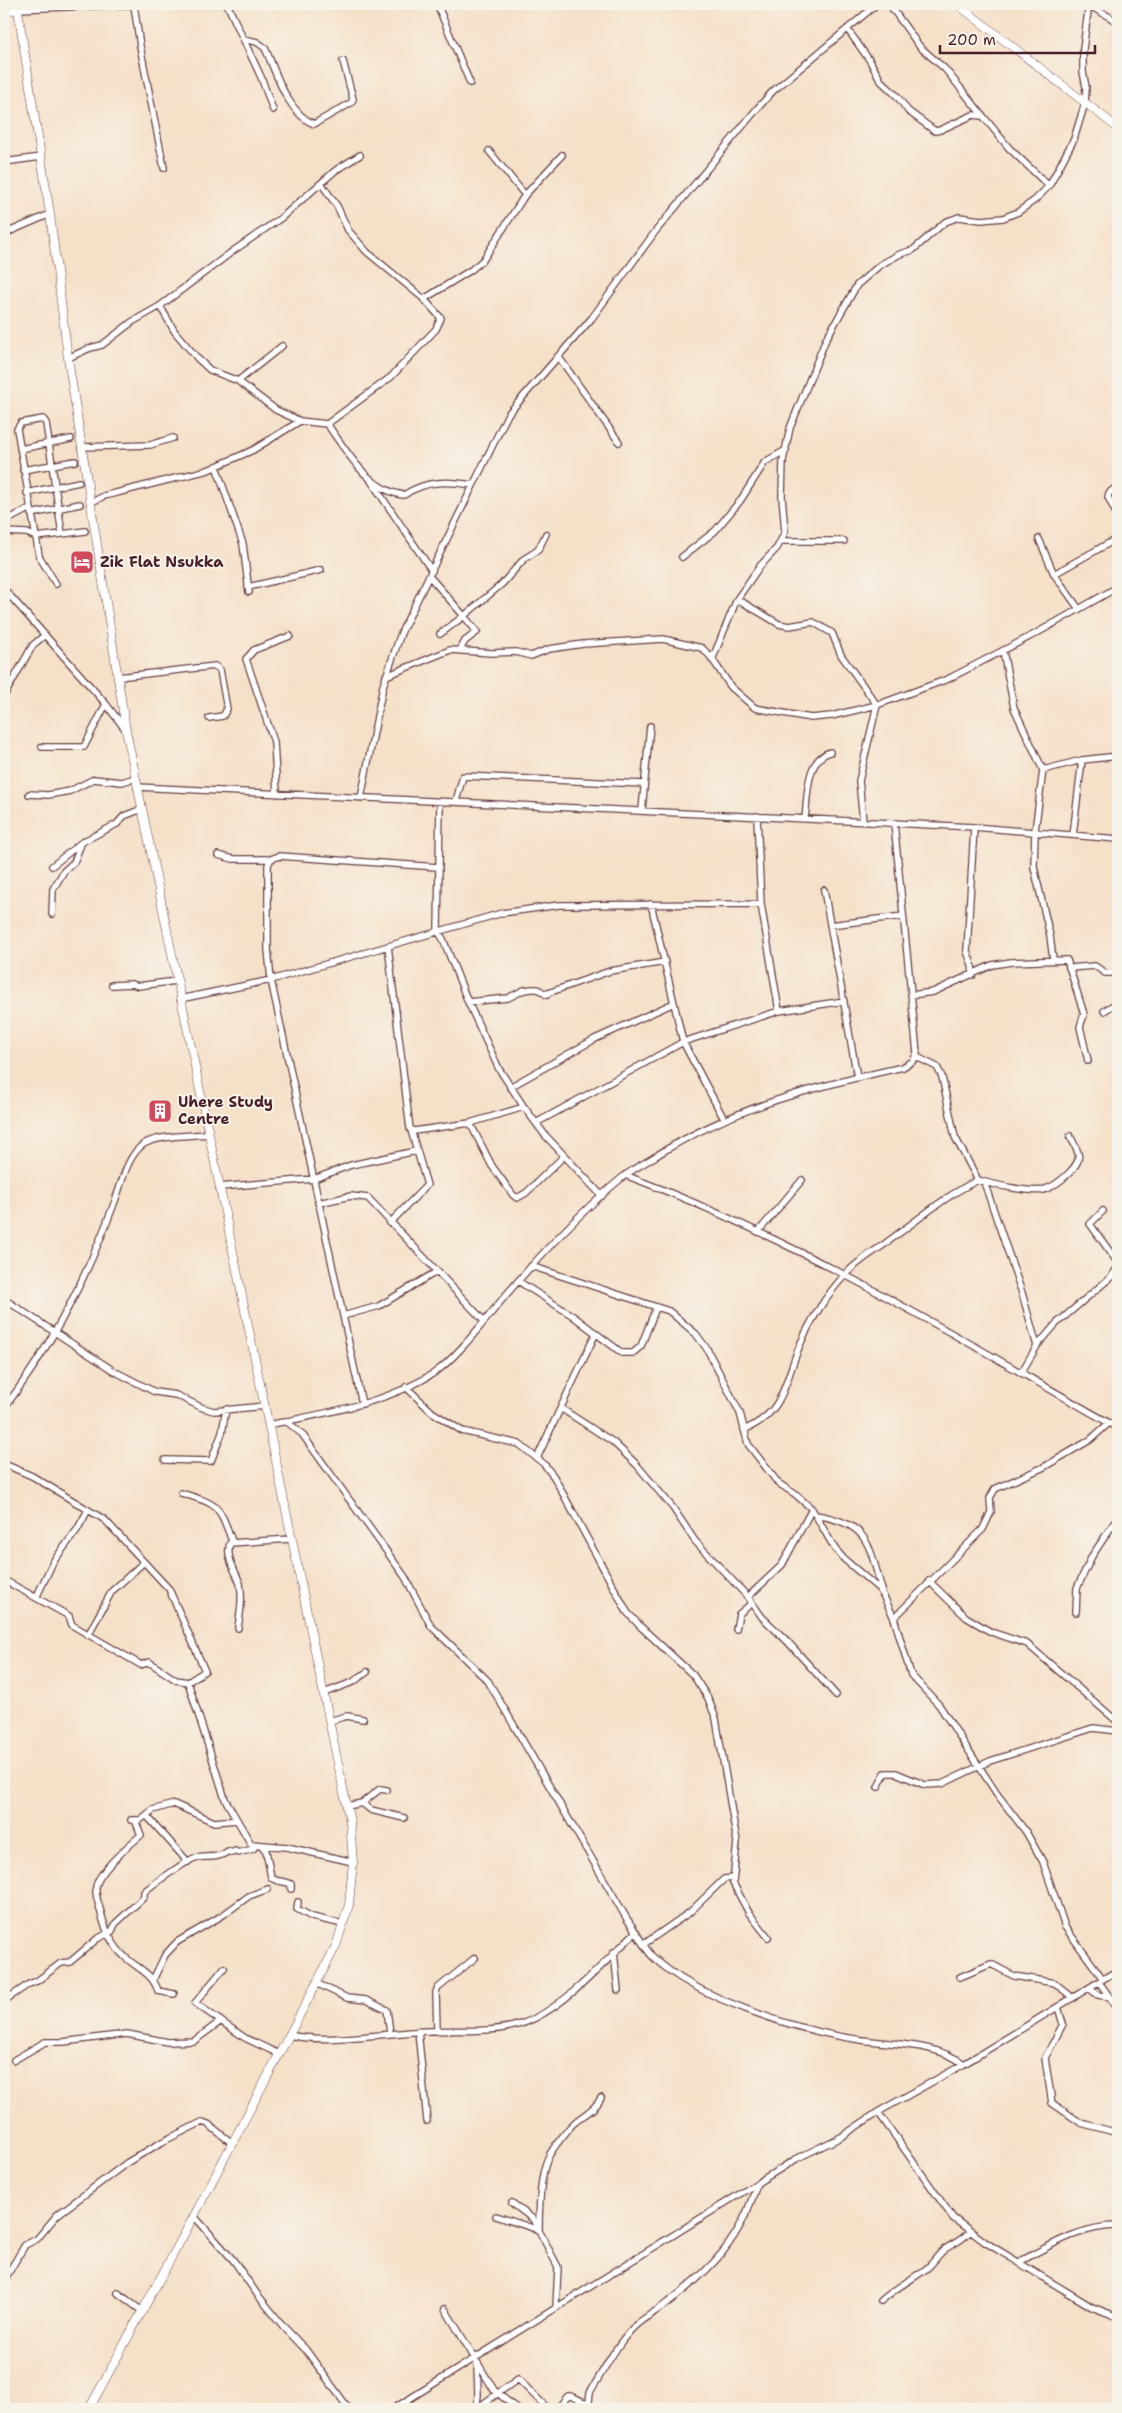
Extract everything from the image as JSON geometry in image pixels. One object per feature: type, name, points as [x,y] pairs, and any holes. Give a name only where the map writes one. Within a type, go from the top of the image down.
[{"type":"main road","points":[[957,4],[1118,128]]},
{"type":"main road","points":[[4,11],[18,7],[50,214],[81,447],[126,730],[176,981],[324,1693],[346,1806],[353,1862],[349,1905],[336,1946],[194,2216],[89,2409]]},
{"type":"street","points":[[18,7],[137,4],[140,46],[164,168]]},
{"type":"street","points":[[228,4],[261,77],[273,110]]},
{"type":"street","points":[[437,4],[470,82]]},
{"type":"street","points":[[361,798],[386,676],[401,633],[508,414],[592,318],[655,232],[773,91],[877,4]]},
{"type":"street","points":[[889,4],[920,47],[945,69],[1009,148],[1049,186]]},
{"type":"street","points":[[712,660],[737,599],[760,566],[781,541],[785,532],[782,496],[790,428],[826,339],[857,285],[880,265],[900,254],[913,250],[945,222],[959,217],[980,220],[1003,218],[1018,212],[1035,200],[1049,186],[1074,139],[1085,103],[1083,49],[1088,4],[1118,22]]},
{"type":"street","points":[[848,30],[870,61],[881,81],[897,96],[908,111],[935,131],[973,115],[982,116]]},
{"type":"street","points":[[243,39],[256,42],[265,48],[293,105],[308,121],[314,124],[354,99],[343,61]]},
{"type":"street","points":[[489,151],[524,196]]},
{"type":"street","points":[[68,358],[102,345],[132,322],[160,306],[233,251],[281,218],[336,170],[360,155]]},
{"type":"street","points":[[424,299],[471,270],[483,260],[524,196],[562,155]]},
{"type":"street","points":[[4,162],[40,157]]},
{"type":"street","points":[[160,306],[175,332],[210,370],[238,381],[276,410],[300,422],[327,424],[391,377],[436,329],[441,318],[424,299],[367,252],[348,230],[337,206],[321,183]]},
{"type":"street","points":[[4,234],[50,214]]},
{"type":"street","points":[[238,381],[282,346]]},
{"type":"street","points":[[558,356],[619,442]]},
{"type":"street","points":[[56,584],[39,556],[17,429],[21,423],[44,420],[62,534]]},
{"type":"street","points":[[90,503],[104,496],[216,466],[253,450],[300,422]]},
{"type":"street","points":[[327,424],[369,479],[430,573],[477,632],[465,641],[460,650]]},
{"type":"street","points":[[81,447],[150,445],[173,438]]},
{"type":"street","points":[[20,449],[71,439]]},
{"type":"street","points":[[682,558],[715,531],[740,501],[765,462],[786,450]]},
{"type":"street","points":[[23,470],[75,461]]},
{"type":"street","points":[[216,466],[243,544],[248,589],[321,570]]},
{"type":"street","points":[[369,479],[392,494],[404,495],[412,490],[438,482],[472,485]]},
{"type":"street","points":[[27,493],[79,482]]},
{"type":"street","points":[[1118,486],[1108,493],[1108,497],[1118,517]]},
{"type":"street","points":[[4,522],[30,511],[80,504]]},
{"type":"street","points":[[4,532],[27,533],[36,537],[85,530]]},
{"type":"street","points":[[440,634],[502,584],[524,559],[538,550],[546,534]]},
{"type":"street","points":[[1054,574],[1118,538]]},
{"type":"street","points":[[1039,539],[1054,574],[1078,609]]},
{"type":"street","points":[[781,541],[844,540]]},
{"type":"street","points":[[386,676],[450,650],[492,654],[516,652],[531,656],[549,650],[583,644],[663,639],[702,648],[736,693],[748,704],[764,711],[811,718],[831,716],[877,705],[948,679],[1003,651],[1118,587]]},
{"type":"street","points":[[4,589],[106,704],[126,730]]},
{"type":"street","points":[[737,599],[779,624],[789,626],[813,622],[832,633],[841,655],[877,705],[859,781],[863,821]]},
{"type":"street","points":[[4,696],[33,645],[45,635]]},
{"type":"street","points":[[277,794],[274,742],[246,659],[254,650],[290,636]]},
{"type":"street","points":[[1003,651],[1014,708],[1043,770],[1035,831],[1034,867],[1050,936],[1053,959]]},
{"type":"street","points":[[118,677],[215,666],[220,670],[227,709],[223,716],[210,718]]},
{"type":"street","points":[[42,747],[84,747],[106,704]]},
{"type":"street","points":[[642,810],[650,726]]},
{"type":"street","points":[[805,818],[812,770],[817,758],[830,752]]},
{"type":"street","points":[[1043,770],[1082,760],[1118,756]]},
{"type":"street","points":[[1073,834],[1082,760]]},
{"type":"street","points":[[456,801],[463,776],[644,784]]},
{"type":"street","points":[[29,794],[70,791],[94,779],[122,782],[135,778]]},
{"type":"street","points":[[137,787],[863,821],[1035,831],[1118,839]]},
{"type":"street","points":[[440,802],[438,932],[444,939],[468,1002],[499,1069],[510,1087],[536,1123],[602,1196]]},
{"type":"street","points":[[52,866],[82,842],[117,824],[124,816],[142,809]]},
{"type":"street","points":[[757,816],[761,904],[779,1011]]},
{"type":"street","points":[[894,823],[917,1057]]},
{"type":"street","points":[[973,975],[967,951],[974,827]]},
{"type":"street","points":[[52,914],[53,889],[64,871],[74,862],[82,842]]},
{"type":"street","points":[[218,855],[233,859],[271,859],[278,856],[315,857],[438,867]]},
{"type":"street","points":[[271,859],[268,865],[268,940],[271,980],[362,1404]]},
{"type":"street","points":[[824,890],[857,1077]]},
{"type":"street","points":[[651,904],[683,1042],[724,1119]]},
{"type":"street","points":[[180,999],[271,980],[526,908],[559,905],[761,904]]},
{"type":"street","points":[[830,924],[903,916]]},
{"type":"street","points":[[388,946],[408,1122],[427,1185],[390,1223]]},
{"type":"street","points":[[911,995],[933,992],[992,965],[1053,959],[1067,960],[1084,1014],[1080,1027],[1088,1061]]},
{"type":"street","points":[[468,1002],[508,998],[524,990],[532,989],[538,989],[548,995],[610,971],[665,962]]},
{"type":"street","points":[[1069,968],[1096,966],[1105,972],[1118,973]]},
{"type":"street","points":[[112,985],[132,984],[138,986],[176,981]]},
{"type":"street","points":[[536,1123],[683,1042],[779,1011],[844,1001]]},
{"type":"street","points":[[1104,1011],[1118,1002]]},
{"type":"street","points":[[510,1087],[595,1039],[674,1003]]},
{"type":"street","points":[[269,1425],[362,1404],[406,1387],[432,1374],[443,1366],[532,1266],[602,1196],[625,1175],[675,1144],[724,1119],[788,1095],[903,1067],[917,1057]]},
{"type":"street","points":[[917,1057],[937,1067],[942,1077],[956,1137],[981,1181],[1022,1293],[1037,1346]]},
{"type":"street","points":[[411,1130],[470,1123],[524,1108]]},
{"type":"street","points":[[470,1123],[492,1166],[517,1198],[526,1193],[564,1156]]},
{"type":"street","points":[[4,1408],[19,1389],[71,1306],[94,1255],[130,1159],[152,1140],[208,1134]]},
{"type":"street","points":[[744,1430],[761,1423],[776,1408],[800,1344],[820,1309],[846,1274],[940,1202],[981,1181],[1042,1190],[1059,1183],[1078,1164],[1079,1153],[1070,1136]]},
{"type":"street","points":[[219,1187],[314,1179],[351,1165],[416,1151]]},
{"type":"street","points":[[625,1175],[758,1232],[846,1274],[1118,1427]]},
{"type":"street","points":[[758,1232],[802,1180]]},
{"type":"street","points":[[318,1203],[364,1196],[373,1202],[390,1223],[484,1321]]},
{"type":"street","points":[[1021,1373],[1037,1346],[1056,1324],[1111,1277],[1118,1265],[1090,1224],[1103,1211]]},
{"type":"street","points":[[532,1266],[675,1314],[696,1334],[707,1350],[740,1413],[748,1444],[778,1483],[796,1494],[812,1510],[835,1549],[879,1588],[884,1595]]},
{"type":"street","points":[[343,1316],[379,1306],[436,1272]]},
{"type":"street","points":[[518,1281],[573,1316],[622,1353],[632,1353],[640,1346],[656,1308]]},
{"type":"street","points":[[4,1299],[114,1371],[155,1392],[176,1395],[202,1408],[214,1411],[265,1406]]},
{"type":"street","points":[[538,1458],[596,1333]]},
{"type":"street","points":[[406,1387],[432,1412],[462,1430],[519,1444],[538,1458],[554,1477],[628,1612],[641,1627],[693,1675],[708,1698],[716,1719],[737,1842],[733,1878],[738,1895],[768,1937]]},
{"type":"street","points":[[165,1460],[211,1461],[222,1433],[226,1409]]},
{"type":"street","points":[[562,1409],[613,1442],[636,1464],[673,1508],[695,1541],[750,1600],[762,1617],[836,1694]]},
{"type":"street","points":[[286,1421],[302,1434],[405,1576],[431,1626],[488,1681],[636,1932],[653,1956],[683,1980],[735,2005],[792,2026],[848,2038],[944,2051],[964,2064]]},
{"type":"street","points":[[894,1618],[983,1529],[991,1512],[990,1498],[995,1488],[1044,1467],[1090,1440],[1109,1423]]},
{"type":"street","points":[[4,1464],[32,1476],[106,1520],[169,1589],[205,1671],[188,1682],[176,1680],[149,1662],[140,1665],[72,1625],[68,1616],[4,1580]]},
{"type":"street","points":[[181,1492],[214,1504],[219,1510],[232,1541],[229,1550],[240,1584],[242,1602],[238,1628]]},
{"type":"street","points":[[36,1598],[52,1562],[77,1530],[88,1510]]},
{"type":"street","points":[[736,1628],[739,1614],[782,1565],[812,1510]]},
{"type":"street","points":[[816,1516],[839,1519],[854,1527],[866,1538],[884,1595],[894,1618],[911,1675],[939,1705],[1036,1848],[1066,1927],[1118,2009]]},
{"type":"street","points":[[1076,1612],[1077,1588],[1092,1556],[1118,1517]]},
{"type":"street","points":[[232,1541],[292,1539]]},
{"type":"street","points":[[88,1635],[112,1591],[144,1562]]},
{"type":"street","points":[[929,1581],[966,1617],[991,1632],[1027,1644],[1118,1722]]},
{"type":"street","points":[[324,1693],[353,1682],[367,1672]]},
{"type":"street","points":[[188,1682],[225,1799],[251,1844],[287,1848],[353,1862]]},
{"type":"street","points":[[329,1721],[347,1716],[363,1719]]},
{"type":"street","points":[[878,1787],[885,1773],[891,1772],[925,1784],[942,1784],[1014,1752],[1092,1728],[1118,1731]]},
{"type":"street","points":[[346,1806],[362,1803],[380,1789],[387,1790]]},
{"type":"street","points":[[362,1803],[371,1810],[404,1818]]},
{"type":"street","points":[[174,1994],[158,1991],[153,1980],[124,1956],[107,1933],[97,1905],[96,1884],[121,1852],[141,1834],[133,1820],[140,1820],[148,1816],[153,1810],[174,1804],[214,1822],[237,1820]]},
{"type":"street","points":[[148,1816],[188,1862]]},
{"type":"street","points":[[4,2001],[61,1964],[70,1962],[112,1931],[115,1924],[144,1897],[144,1892],[151,1885],[194,1858],[222,1856],[228,1851],[232,1853],[235,1851],[238,1853],[246,1852],[259,1845]]},
{"type":"street","points":[[259,1845],[266,1851],[271,1876],[278,1881],[285,1881],[290,1884],[292,1889]]},
{"type":"street","points":[[644,1944],[690,1912],[724,1879],[733,1878]]},
{"type":"street","points":[[153,1980],[165,1955],[177,1942],[223,1915],[249,1896],[268,1889]]},
{"type":"street","points":[[298,1902],[297,1909],[312,1916],[343,1924]]},
{"type":"street","points":[[289,2035],[312,2038],[437,2030],[496,2029],[521,2024],[546,2012],[575,1989],[636,1932]]},
{"type":"street","points":[[614,1952],[618,1990]]},
{"type":"street","points":[[437,2030],[436,1992],[438,1988],[475,1958]]},
{"type":"street","points":[[960,1977],[992,1964],[1014,1976],[1055,1983],[1073,1998]]},
{"type":"street","points":[[224,1968],[195,2003],[245,2038],[279,2054],[281,2051],[271,2047]]},
{"type":"street","points":[[393,2409],[476,2361],[556,2307],[796,2159],[841,2138],[878,2112],[964,2064],[1118,1970]]},
{"type":"street","points":[[316,1983],[346,1998],[366,2000],[387,2010],[390,2033]]},
{"type":"street","points":[[1089,1988],[1098,1994],[1110,1997]]},
{"type":"street","points":[[1058,2007],[1063,2024],[1045,2058],[1052,2103],[1081,2124],[1118,2134]]},
{"type":"street","points":[[14,2060],[45,2042],[63,2042],[127,2034],[168,2042],[194,2041],[221,2021]]},
{"type":"street","points":[[418,2031],[427,2121]]},
{"type":"street","points":[[539,2230],[539,2203],[549,2155],[572,2126],[588,2111],[597,2106],[601,2098]]},
{"type":"street","points":[[878,2112],[953,2218],[970,2231],[1092,2307],[1118,2316]]},
{"type":"street","points":[[4,2285],[6,2277],[25,2245],[38,2239],[62,2211],[128,2162],[202,2122],[208,2124],[232,2143]]},
{"type":"street","points":[[557,2409],[568,2396],[583,2402],[589,2402],[590,2392],[636,2326],[714,2266],[740,2227],[751,2204],[757,2183]]},
{"type":"street","points":[[512,2203],[533,2219],[558,2267],[556,2307]]},
{"type":"street","points":[[194,2216],[234,2261],[283,2326],[306,2350],[349,2409]]},
{"type":"street","points":[[496,2216],[539,2230]]},
{"type":"street","points":[[1019,2262],[1074,2234],[1095,2227],[1118,2226]]},
{"type":"street","points":[[881,2301],[909,2278],[927,2268],[935,2257],[946,2248],[958,2243],[970,2231]]},
{"type":"street","points":[[118,2293],[142,2311]]},
{"type":"street","points":[[445,2309],[476,2361],[499,2394],[517,2409]]},
{"type":"street","points":[[476,2361],[478,2395],[476,2409],[491,2396],[499,2394],[518,2379],[548,2409]]},
{"type":"place","name":"Zik Flat Nsukka","points":[[82,562]]},
{"type":"place","name":"Uhere Study Centre","points":[[160,1111]]}]
